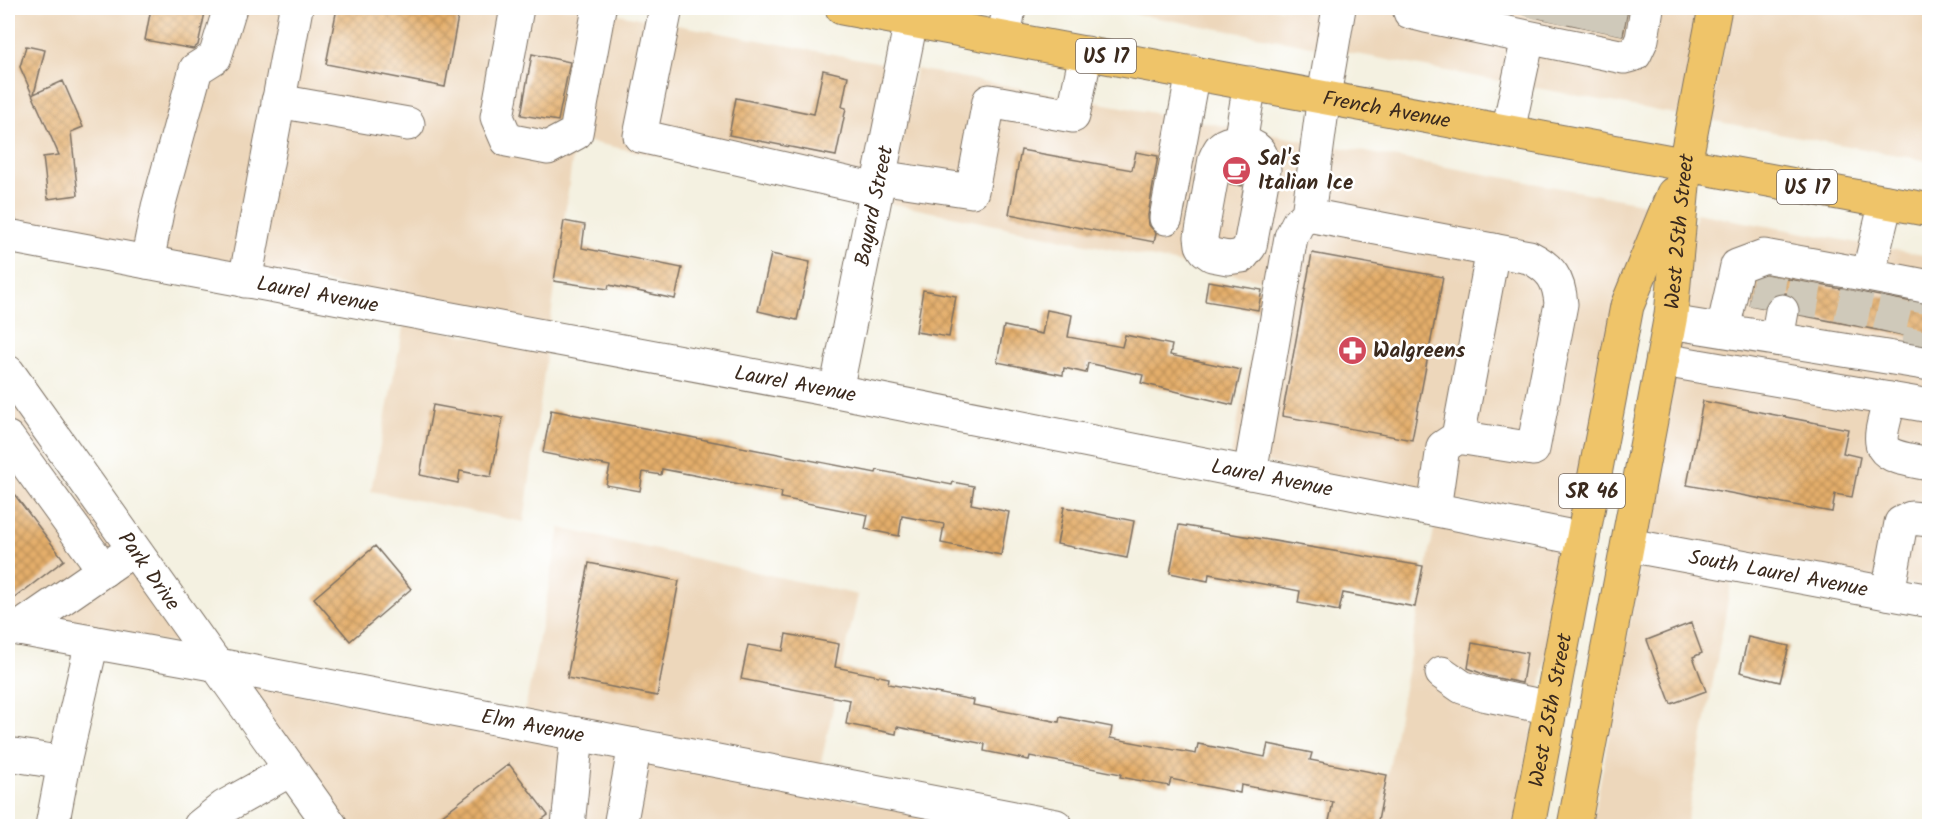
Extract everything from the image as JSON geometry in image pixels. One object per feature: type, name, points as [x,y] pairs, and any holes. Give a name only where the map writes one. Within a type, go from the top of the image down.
[{"type":"main road","name":"French Avenue","points":[[842,8],[911,21],[1006,22],[1086,53],[1929,210]]},
{"type":"main road","points":[[1685,164],[1715,8]]},
{"type":"main road","name":"West 25th Street","points":[[1574,826],[1670,322],[1685,164]]},
{"type":"main road","name":"West 25th Street","points":[[1528,826],[1627,306],[1685,164]]},
{"type":"street","points":[[147,262],[158,207],[196,69],[215,57],[231,8]]},
{"type":"street","points":[[245,280],[296,8]]},
{"type":"street","points":[[516,8],[497,117],[507,140],[549,148],[576,132],[599,8]]},
{"type":"street","points":[[666,8],[640,136],[878,184],[972,191],[989,101],[1073,116],[1086,53]]},
{"type":"street","points":[[1251,473],[1291,237],[1298,223],[1308,214],[1339,8]]},
{"type":"street","points":[[1508,131],[1501,24],[1604,42],[1624,57],[1635,54],[1642,39],[1647,8]]},
{"type":"street","name":"Bayard Street","points":[[836,391],[911,21]]},
{"type":"street","points":[[1166,219],[1193,72]]},
{"type":"street","points":[[1240,143],[1250,83]]},
{"type":"street","points":[[278,101],[408,124]]},
{"type":"street","points":[[1723,330],[1737,266],[1764,256],[1790,268],[1894,287],[1886,202]]},
{"type":"street","points":[[1308,214],[1529,257],[1543,264],[1554,276],[1560,290],[1561,304],[1533,449],[1458,437],[1443,447],[1434,509]]},
{"type":"street","name":"Laurel Avenue","points":[[8,236],[836,391],[1583,539]]},
{"type":"street","points":[[1458,437],[1493,250]]},
{"type":"street","points":[[1670,322],[1723,330],[1780,325],[1880,344]]},
{"type":"street","points":[[1663,360],[1929,406]]},
{"type":"street","name":"Park Drive","points":[[8,372],[213,664],[331,826]]},
{"type":"street","points":[[1890,399],[1882,432],[1883,450],[1890,456],[1929,464]]},
{"type":"street","points":[[8,438],[104,570]]},
{"type":"street","points":[[43,486],[71,463]]},
{"type":"street","points":[[1888,593],[1901,523],[1911,518],[1929,520]]},
{"type":"street","name":"South Laurel Avenue","points":[[1628,545],[1929,601]]},
{"type":"street","points":[[13,628],[133,550]]},
{"type":"street","name":"Elm Avenue","points":[[13,628],[213,664],[1056,826]]},
{"type":"street","points":[[52,826],[92,642]]},
{"type":"street","points":[[1442,673],[1462,687],[1483,694],[1551,708]]},
{"type":"street","points":[[568,826],[577,734]]},
{"type":"street","points":[[620,826],[635,745]]},
{"type":"street","points":[[8,754],[64,763]]},
{"type":"street","points":[[200,826],[224,807],[290,770]]},
{"type":"shaded area","points":[[8,8],[585,8],[887,64],[860,197],[575,139],[550,325],[8,223]]},
{"type":"shaded area","points":[[1104,8],[1324,8],[1317,47]]},
{"type":"shaded area","points":[[1354,8],[1701,8],[1680,115],[1346,52]]},
{"type":"shaded area","points":[[1731,8],[1929,8],[1929,161],[1709,120]]},
{"type":"shaded area","points":[[916,69],[1652,205],[1571,523],[1231,456],[1265,281],[889,203]]},
{"type":"shaded area","points":[[1696,213],[1929,256],[1929,588],[1645,535]]},
{"type":"shaded area","points":[[404,324],[547,351],[524,522],[371,491]]},
{"type":"shaded area","points":[[8,396],[183,645],[8,614]]},
{"type":"shaded area","points":[[1435,524],[1566,548],[1515,826],[1378,826]]},
{"type":"shaded area","points":[[560,528],[858,595],[820,767],[525,710]]},
{"type":"shaded area","points":[[1641,561],[1732,579],[1686,826],[1592,826]]},
{"type":"shaded area","points":[[244,683],[987,826],[348,826]]},
{"type":"building","points":[[151,8],[206,8],[198,45],[193,49],[145,40]]},
{"type":"building","points":[[337,8],[441,8],[459,11],[445,87],[326,64]]},
{"type":"building","points":[[1534,8],[1628,8],[1623,35],[1533,17]]},
{"type":"building","points":[[26,46],[45,50],[34,94],[63,81],[83,127],[71,132],[78,195],[48,199],[43,157],[59,155],[20,67]]},
{"type":"building","points":[[532,54],[570,62],[558,121],[521,115]]},
{"type":"building","points":[[823,70],[848,76],[842,107],[846,108],[836,156],[729,135],[736,98],[814,114]]},
{"type":"building","points":[[1021,150],[1132,170],[1136,152],[1158,156],[1148,215],[1149,225],[1156,233],[1154,242],[1009,214]]},
{"type":"building","points":[[1234,162],[1244,163],[1242,186],[1230,184]]},
{"type":"building","points":[[564,221],[585,225],[582,248],[682,268],[675,299],[609,285],[608,289],[554,281]]},
{"type":"building","name":"Walgreens","points":[[1312,253],[1443,277],[1412,440],[1282,416]]},
{"type":"building","points":[[771,254],[810,262],[797,320],[758,311]]},
{"type":"building","points":[[1766,275],[1929,305],[1929,340],[1800,315],[1799,304],[1794,296],[1786,293],[1775,294],[1767,299],[1764,308],[1749,305],[1754,280]]},
{"type":"building","points":[[1208,281],[1262,290],[1258,310],[1205,301]]},
{"type":"building","points":[[923,290],[956,296],[949,337],[916,332]]},
{"type":"building","points":[[1047,310],[1072,315],[1068,337],[1122,347],[1125,335],[1172,345],[1170,355],[1241,370],[1233,405],[1141,383],[1143,375],[1088,363],[1086,373],[1064,368],[1063,375],[997,362],[1004,326],[1042,334]]},
{"type":"building","points":[[1703,401],[1848,429],[1843,453],[1860,457],[1852,497],[1835,494],[1832,512],[1687,485]]},
{"type":"building","points":[[433,405],[503,418],[491,477],[460,471],[458,483],[420,475]]},
{"type":"building","points":[[551,410],[876,473],[877,470],[952,485],[953,482],[974,486],[971,504],[1009,512],[1001,555],[941,543],[944,524],[902,516],[899,536],[865,529],[868,515],[781,498],[782,492],[662,469],[661,475],[643,472],[640,491],[606,485],[610,466],[543,453]]},
{"type":"building","points":[[8,486],[64,560],[8,603]]},
{"type":"building","points":[[1064,507],[1134,521],[1127,558],[1057,544]]},
{"type":"building","points":[[1179,525],[1423,566],[1415,607],[1343,593],[1339,611],[1298,603],[1300,591],[1209,574],[1208,581],[1170,573]]},
{"type":"building","points":[[375,546],[411,589],[350,641],[314,598]]},
{"type":"building","points":[[589,563],[679,581],[657,696],[567,678]]},
{"type":"building","points":[[1691,623],[1702,653],[1693,657],[1706,691],[1671,704],[1647,640]]},
{"type":"building","points":[[786,634],[839,644],[835,667],[889,678],[888,684],[974,700],[973,705],[1059,722],[1060,717],[1112,727],[1110,738],[1196,754],[1198,744],[1265,757],[1268,744],[1312,753],[1310,760],[1387,775],[1377,826],[1328,826],[1333,802],[1241,785],[1240,793],[1171,779],[1169,786],[1030,756],[1029,760],[984,751],[985,744],[897,727],[896,734],[846,724],[850,700],[741,679],[748,645],[783,651]]},
{"type":"building","points":[[1748,637],[1789,646],[1780,682],[1740,672]]},
{"type":"building","points":[[1472,643],[1527,653],[1522,683],[1488,676],[1468,668]]},
{"type":"building","points":[[509,764],[548,815],[533,826],[428,826]]},
{"type":"tunnel","points":[[1522,15],[1524,8]]},
{"type":"tunnel","points":[[1551,21],[1554,8]]},
{"type":"tunnel","points":[[1574,25],[1578,8]]},
{"type":"tunnel","points":[[1606,32],[1611,8]]},
{"type":"tunnel","points":[[1765,308],[1771,272]]},
{"type":"tunnel","points":[[1800,315],[1806,279]]},
{"type":"tunnel","points":[[1850,324],[1858,289]]},
{"type":"tunnel","points":[[1889,332],[1897,297]]},
{"type":"tunnel","points":[[1915,362],[1927,302]]},
{"type":"place","name":"Sal's Italian Ice","points":[[1237,170]]},
{"type":"place","name":"Walgreens","points":[[1352,350]]}]
